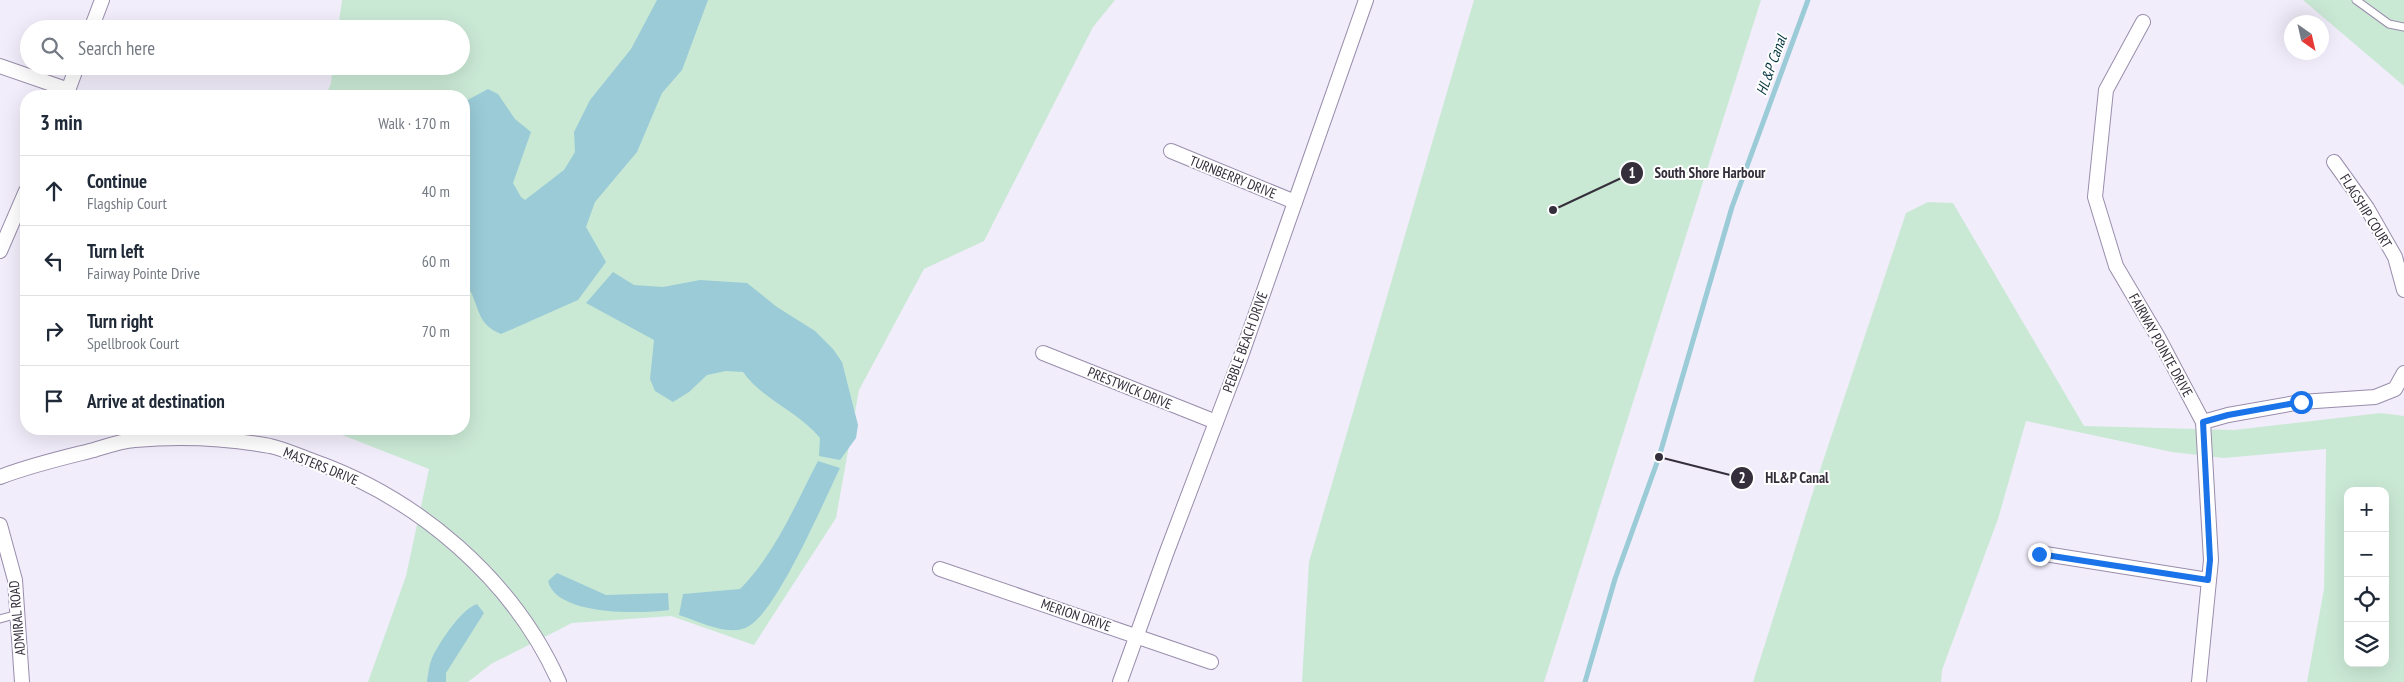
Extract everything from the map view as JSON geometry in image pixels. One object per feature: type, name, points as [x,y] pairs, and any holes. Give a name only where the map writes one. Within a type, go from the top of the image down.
[{"type":"street","points":[[94,20],[102,0]]},
{"type":"street","name":"PEBBLE BEACH DRIVE","points":[[1120,682],[1216,422],[1366,0]]},
{"type":"street","name":"FAIRWAY POINTE DRIVE","points":[[2143,22],[2106,90],[2095,197],[2116,266],[2158,337],[2203,422],[2210,560],[2199,682]]},
{"type":"street","points":[[0,66],[20,74]]},
{"type":"street","points":[[22,75],[60,90]]},
{"type":"street","points":[[68,90],[74,75]]},
{"type":"street","name":"TURNBERRY DRIVE","points":[[1171,151],[1295,202]]},
{"type":"street","name":"FLAGSHIP COURT","points":[[2334,162],[2367,208],[2394,257],[2404,290]]},
{"type":"street","points":[[0,251],[20,205]]},
{"type":"street","name":"PRESTWICK DRIVE","points":[[1043,353],[1216,422]]},
{"type":"street","points":[[2203,422],[2228,415],[2301,402],[2375,396],[2394,389],[2404,374]]},
{"type":"street","name":"MASTERS DRIVE","points":[[0,477],[30,466],[133,440],[205,438],[272,446],[335,469],[392,498],[439,530],[473,560],[520,616],[551,664],[559,682]]},
{"type":"street","name":"ADMIRAL ROAD","points":[[0,525],[15,580],[22,682]]},
{"type":"street","points":[[2039,554],[2208,580]]},
{"type":"street","name":"MERION DRIVE","points":[[940,569],[1211,662]]},
{"type":"lane","points":[[2356,0],[2389,24],[2404,26]]},
{"type":"lane","points":[[0,619],[18,614]]},
{"type":"green space","points":[[342,0],[1115,0],[1093,27],[984,241],[924,269],[859,390],[836,518],[754,645],[671,616],[572,623],[491,664],[468,682],[368,682],[406,576],[429,469],[342,435],[470,435],[470,90],[328,90],[332,75],[470,75],[470,20],[339,20]]},
{"type":"green space","points":[[1474,0],[1761,0],[1544,682],[1302,682],[1309,562]]},
{"type":"green space","points":[[2303,0],[2404,0],[2404,86],[2329,22],[2329,15],[2321,15]]},
{"type":"green space","points":[[1928,202],[1953,203],[2084,426],[2234,430],[2381,413],[2404,416],[2404,682],[2307,682],[2324,589],[2326,449],[2224,458],[2172,452],[2026,421],[1998,519],[1942,670],[1941,682],[1753,682],[1819,473],[1906,213]]},
{"type":"water","points":[[657,0],[708,0],[682,70],[662,93],[637,152],[595,202],[586,227],[606,262],[578,300],[501,334],[484,322],[470,292],[470,99],[488,89],[498,94],[515,119],[531,132],[513,183],[521,197],[525,200],[564,170],[575,152],[574,132],[590,100],[631,49]]},
{"type":"water","points":[[613,272],[634,285],[663,287],[700,280],[747,283],[777,307],[815,331],[833,349],[842,362],[858,425],[856,438],[840,460],[819,456],[820,438],[802,420],[760,390],[743,372],[726,371],[707,375],[689,392],[673,402],[655,391],[650,379],[654,340],[586,303]]},
{"type":"water","points":[[818,461],[840,468],[799,554],[761,616],[749,626],[733,630],[714,627],[679,615],[683,594],[740,589],[774,545]]},
{"type":"water","points":[[557,573],[606,595],[668,593],[669,610],[620,612],[582,607],[566,601],[554,592],[548,581]]},
{"type":"water","points":[[477,604],[484,613],[446,673],[446,682],[427,682],[431,661],[440,644],[464,612]]},
{"type":"waterway","name":"HL&P Canal","points":[[1585,682],[1615,579],[1659,457],[1732,207],[1808,0]]},
{"type":"place","name":"South Shore Harbour","points":[[1553,210]]},
{"type":"place","name":"HL&P Canal","points":[[1659,457]]},
{"type":"route","points":[[2039,554],[2208,580],[2210,560],[2203,422],[2228,415],[2301,402]]}]
